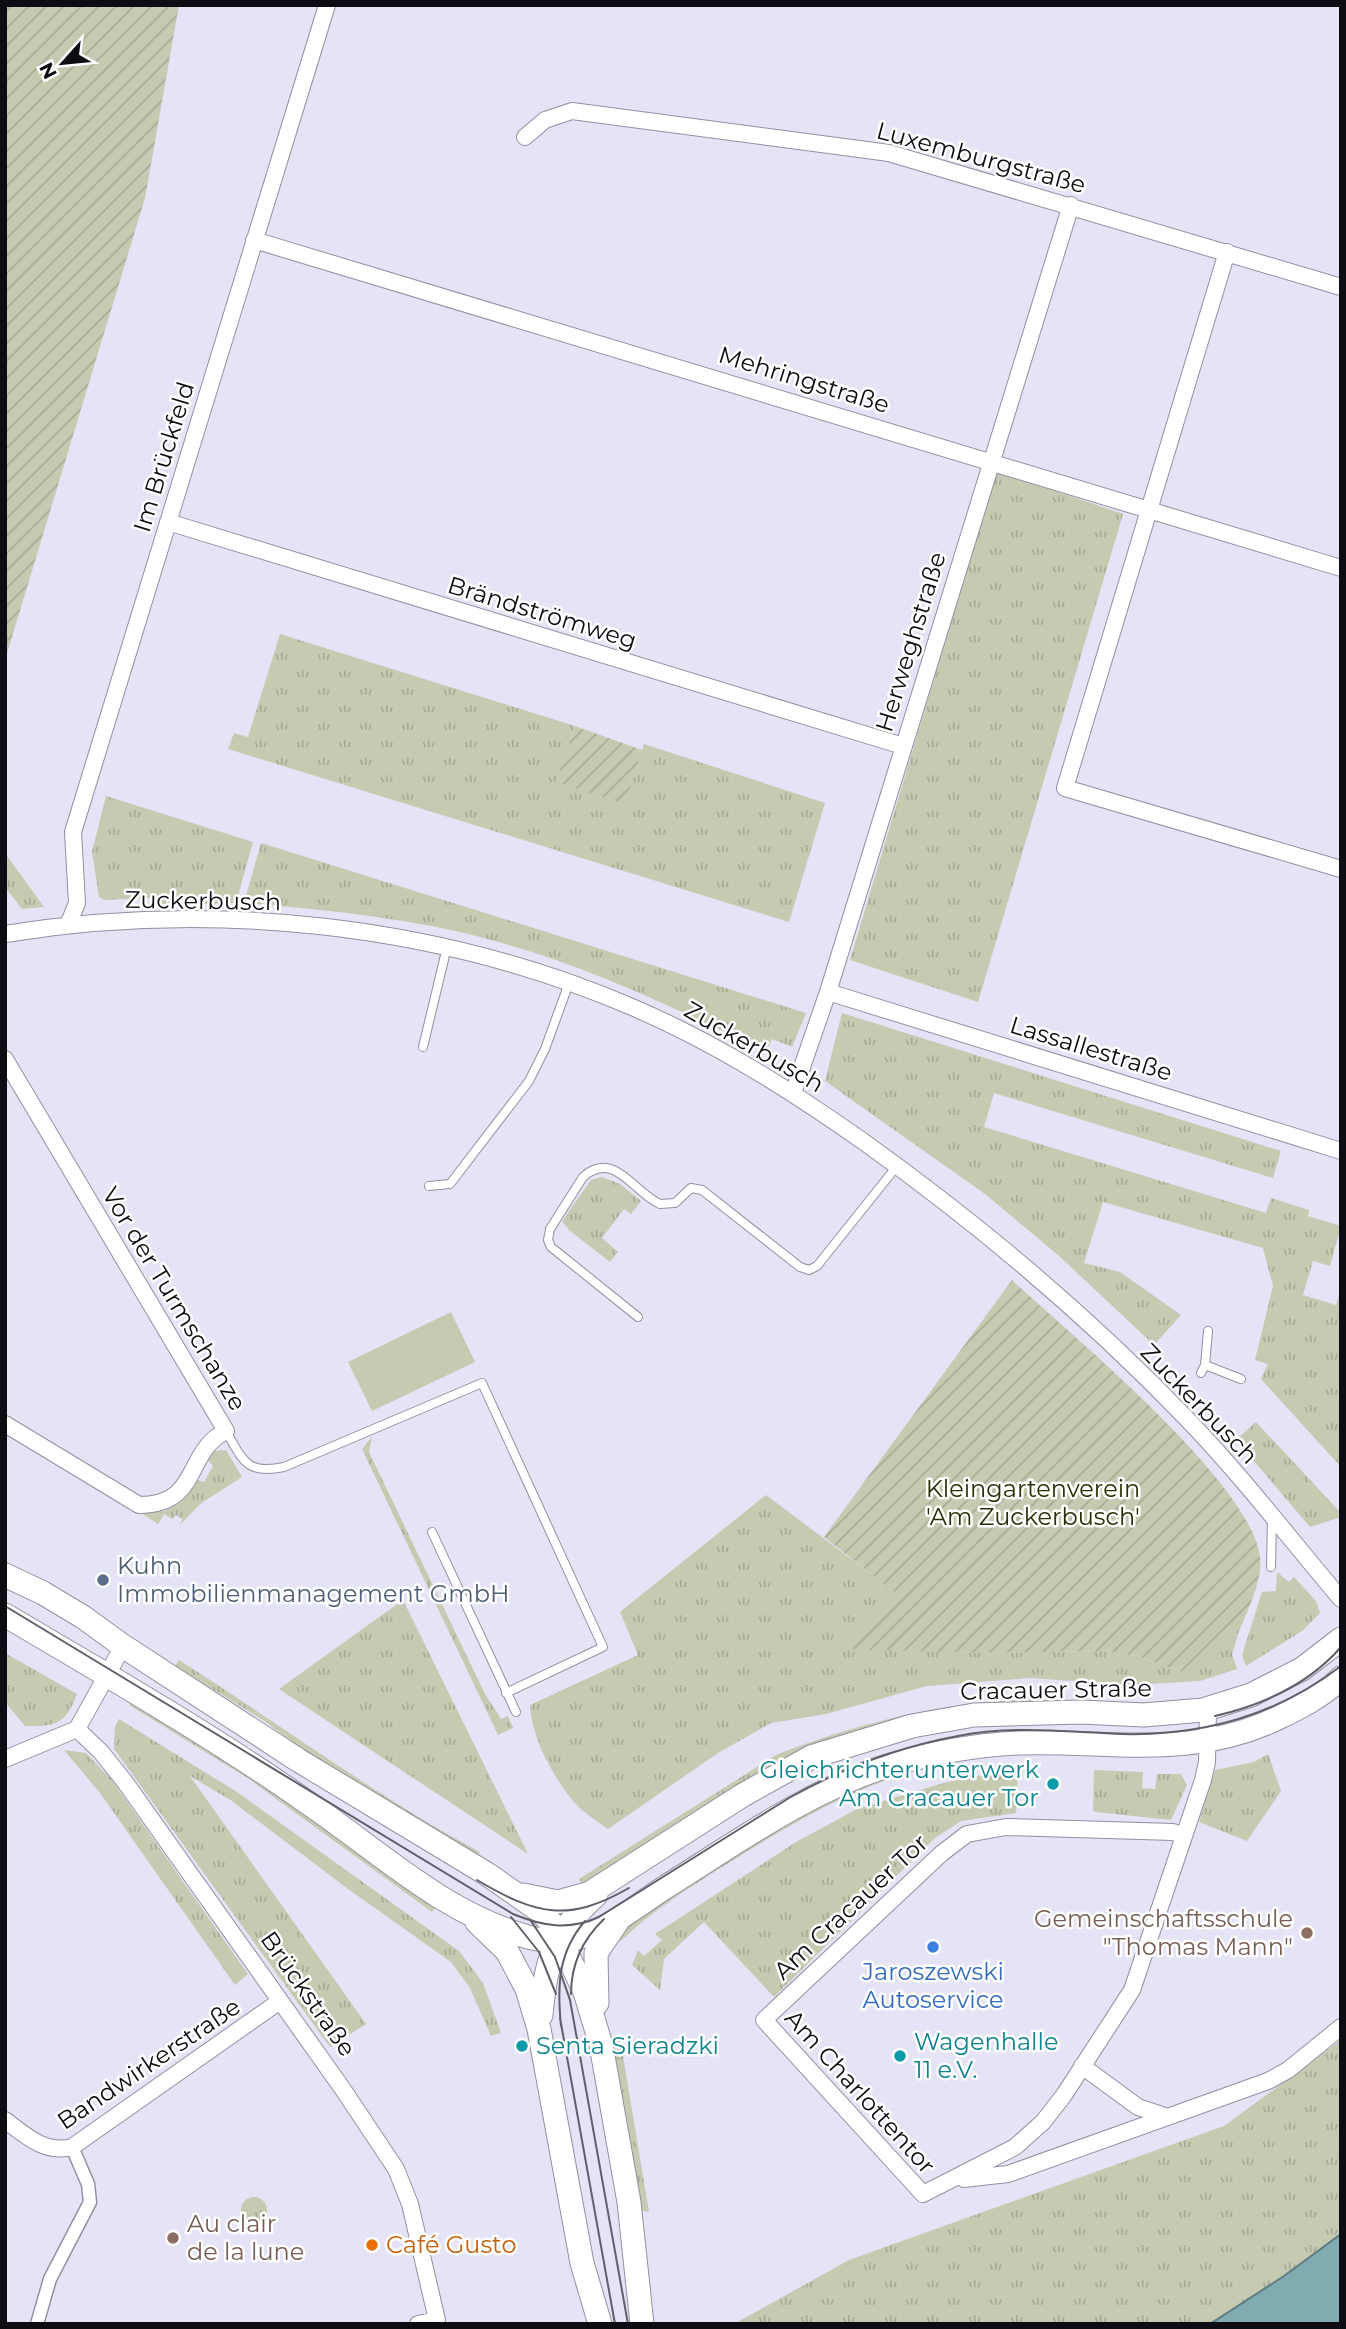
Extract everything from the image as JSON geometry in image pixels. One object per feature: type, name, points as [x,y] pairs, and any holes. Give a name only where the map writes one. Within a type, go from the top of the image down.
[{"type":"main road","points":[[5,1575],[63,1605],[298,1760],[517,1893],[540,1911],[562,1939],[585,1992],[601,2045],[629,2202],[642,2324]]},
{"type":"main road","points":[[5,1615],[303,1799],[381,1857],[466,1914],[507,1951],[527,1989],[539,2029],[582,2263],[598,2319]]},
{"type":"main road","name":"Cracauer Straße","points":[[517,1893],[541,1901],[572,1901],[611,1882],[776,1774],[811,1757],[868,1738],[974,1715],[1056,1712],[1144,1715],[1208,1709],[1251,1695],[1302,1669],[1341,1639]]},
{"type":"main road","points":[[466,1914],[529,1937],[562,1939],[594,1932],[818,1793],[858,1775],[922,1755],[979,1745],[1024,1743],[1149,1747],[1208,1741],[1254,1730],[1319,1696],[1341,1678]]},
{"type":"main road","name":"Cracauer Straße","points":[[539,2029],[543,1981],[562,1939],[611,1882]]},
{"type":"main road","points":[[601,2045],[596,1953],[610,1931],[631,1910]]},
{"type":"street","name":"Im Brückfeld","points":[[68,925],[77,903],[74,832],[327,5]]},
{"type":"street","name":"Luxemburgstraße","points":[[524,138],[545,120],[572,111],[889,153],[1341,287]]},
{"type":"street","name":"Herweghstraße","points":[[793,1093],[828,992],[1071,205]]},
{"type":"street","name":"Mehringstraße","points":[[254,240],[991,460],[1341,568]]},
{"type":"street","points":[[1227,252],[1065,788],[1341,869]]},
{"type":"street","name":"Brändströmweg","points":[[168,522],[903,746]]},
{"type":"street","name":"Zuckerbusch","points":[[5,934],[68,925],[181,921],[316,926],[388,935],[447,947],[569,983],[665,1022],[740,1060],[793,1093],[897,1166],[991,1237],[1095,1330],[1189,1421],[1341,1600]]},
{"type":"street","name":"Lassallestraße","points":[[828,992],[1341,1151]]},
{"type":"street","name":"Vor der Turmschanze","points":[[5,1059],[226,1432],[212,1438],[179,1494],[156,1505],[139,1505],[5,1424]]},
{"type":"street","points":[[5,1759],[77,1730],[123,1646]]},
{"type":"street","points":[[951,2180],[1005,2153],[1034,2132],[1054,2109],[1132,1990],[1182,1835],[1203,1780],[1208,1741],[1208,1709]]},
{"type":"street","name":"Brückstraße","points":[[77,1730],[102,1752],[125,1782],[396,2169],[410,2204],[437,2320],[418,2324]]},
{"type":"street","name":"Am Cracauer Tor","points":[[764,2020],[942,1853],[967,1834],[1006,1827],[1182,1835]]},
{"type":"street","name":"Bandwirkerstraße","points":[[5,2120],[40,2145],[53,2149],[72,2147],[280,2001]]},
{"type":"street","name":"Am Charlottentor","points":[[764,2020],[923,2194],[951,2180]]},
{"type":"street","points":[[951,2180],[1008,2174],[1268,2081],[1288,2070],[1341,2027]]},
{"type":"street","points":[[1082,2066],[1138,2108],[1167,2116]]},
{"type":"street","points":[[37,2324],[50,2279],[90,2202],[88,2184],[72,2147]]},
{"type":"lane","points":[[423,1047],[447,947]]},
{"type":"lane","points":[[429,1186],[450,1184],[529,1081],[545,1049],[569,983]]},
{"type":"lane","points":[[638,1317],[551,1247],[548,1240],[550,1229],[583,1177],[590,1171],[603,1168],[616,1170],[660,1204],[675,1203],[691,1188],[702,1190],[800,1267],[809,1270],[817,1266],[897,1166]]},
{"type":"lane","points":[[1208,1331],[1203,1369],[1241,1378]]},
{"type":"lane","points":[[226,1432],[241,1458],[252,1468],[264,1471],[284,1467],[482,1383],[603,1647],[506,1693]]},
{"type":"lane","points":[[1271,1567],[1272,1517]]},
{"type":"lane","points":[[432,1532],[516,1712]]},
{"type":"green space","points":[[5,5],[179,5],[145,198],[5,660]]},
{"type":"green space","points":[[996,471],[1123,514],[978,1002],[850,960]]},
{"type":"green space","points":[[280,634],[575,726],[557,782],[625,803],[644,744],[825,803],[789,922],[228,749],[234,733],[248,737]]},
{"type":"green space","points":[[575,726],[642,750],[625,804],[556,782]]},
{"type":"green space","points":[[106,796],[253,842],[236,903],[151,906],[150,898],[104,900],[99,897],[92,852]]},
{"type":"green space","points":[[261,843],[806,1013],[792,1047],[772,1039],[766,1052],[665,1004],[597,975],[527,950],[461,932],[399,920],[244,903]]},
{"type":"green space","points":[[5,853],[44,907],[22,909],[5,887]]},
{"type":"green space","points":[[842,1013],[1281,1151],[1273,1178],[994,1093],[984,1127],[1266,1213],[1271,1198],[1309,1210],[1308,1216],[1341,1226],[1330,1266],[1313,1261],[1303,1295],[1336,1305],[1341,1289],[1341,1467],[1261,1379],[1268,1364],[1255,1360],[1273,1286],[1263,1248],[1103,1202],[1084,1263],[1120,1272],[1181,1315],[1154,1345],[1058,1255],[985,1194],[825,1081]]},
{"type":"green space","points":[[602,1177],[620,1184],[641,1201],[631,1214],[624,1209],[602,1238],[618,1252],[610,1262],[569,1230],[562,1221],[591,1180]]},
{"type":"green space","name":"Kleingartenverein 'Am Zuckerbusch'","points":[[1012,1280],[1155,1411],[1226,1490],[1249,1526],[1260,1557],[1259,1576],[1254,1596],[1238,1634],[1229,1627],[1182,1672],[1137,1656],[1104,1651],[977,1653],[847,1649],[894,1592],[824,1537]]},
{"type":"green space","points":[[451,1312],[475,1362],[372,1411],[348,1362]]},
{"type":"green space","points":[[1256,1422],[1341,1513],[1341,1517],[1310,1527],[1236,1440]]},
{"type":"green space","points":[[372,1437],[369,1452],[485,1694],[501,1719],[508,1716],[513,1728],[498,1735],[362,1449]]},
{"type":"green space","points":[[226,1450],[242,1477],[200,1504],[180,1525],[182,1519],[176,1515],[172,1519],[164,1514],[158,1524],[141,1513],[165,1511],[181,1502],[198,1480],[204,1482],[213,1466],[208,1460],[215,1451]]},
{"type":"green space","points":[[766,1495],[895,1592],[848,1648],[977,1653],[1104,1651],[1137,1656],[1182,1672],[1229,1627],[1238,1634],[1232,1654],[1237,1669],[1200,1681],[1131,1685],[1030,1678],[927,1686],[826,1714],[771,1723],[718,1753],[608,1829],[577,1805],[558,1780],[544,1756],[534,1730],[530,1705],[638,1655],[620,1612]]},
{"type":"green space","points":[[1277,1572],[1289,1582],[1294,1577],[1316,1601],[1320,1613],[1302,1631],[1246,1666],[1242,1655],[1262,1592],[1276,1591]]},
{"type":"green space","points":[[403,1600],[528,1854],[279,1689]]},
{"type":"green space","points":[[5,1653],[77,1694],[64,1718],[44,1726],[25,1726],[5,1702]]},
{"type":"green space","points":[[179,1660],[402,1807],[480,1852],[476,1859],[306,1753],[266,1722],[175,1666]]},
{"type":"green space","points":[[1196,1699],[1200,1705],[1082,1707],[806,1749],[736,1786],[584,1886],[579,1879],[776,1755],[864,1725],[959,1705],[990,1702],[1152,1702]]},
{"type":"green space","points":[[132,1700],[252,1773],[436,1907],[432,1912],[249,1779],[129,1705]]},
{"type":"green space","points":[[119,1719],[237,1792],[459,1951],[483,1983],[501,2033],[491,2036],[470,1988],[451,1962],[348,1889],[232,1801],[190,1776],[366,2024],[330,2047],[114,1749],[115,1726]]},
{"type":"green space","points":[[1028,1747],[1155,1752],[1195,1748],[1195,1755],[1017,1753],[953,1761],[917,1770],[816,1811],[681,1894],[621,1941],[617,1934],[651,1904],[756,1837],[792,1815],[863,1780],[939,1758]]},
{"type":"green space","points":[[64,1750],[86,1753],[111,1779],[248,1974],[235,1985],[100,1793]]},
{"type":"green space","points":[[1268,1754],[1281,1791],[1247,1841],[1199,1822],[1215,1770],[1254,1762]]},
{"type":"green space","points":[[1018,1768],[1016,1813],[961,1821],[935,1838],[774,1997],[704,1922],[664,1959],[660,1990],[632,1965],[638,1950],[644,1956],[662,1940],[655,1934],[796,1842],[857,1809],[943,1783]]},
{"type":"green space","points":[[1094,1770],[1143,1772],[1142,1788],[1155,1789],[1157,1774],[1181,1774],[1187,1785],[1171,1820],[1096,1812],[1093,1811]]},
{"type":"green space","points":[[620,2038],[649,2212],[639,2210],[611,2039]]},
{"type":"green space","points":[[1341,2040],[1341,2234],[1284,2276],[1210,2324],[734,2324],[849,2260],[1224,2126]]},
{"type":"green space","points":[[254,2197],[263,2201],[267,2210],[263,2219],[254,2223],[245,2219],[241,2210],[245,2201]]},
{"type":"shaded area","points":[[1341,2234],[1341,2324],[1210,2324],[1284,2276]]},
{"type":"tram line","points":[[5,1606],[513,1914],[534,1922],[556,1925],[577,1924],[599,1917],[789,1798],[829,1778],[892,1753],[958,1736],[999,1731],[1152,1734],[1210,1726],[1265,1710],[1291,1698],[1341,1666]]},
{"type":"tram line","points":[[1215,1716],[1250,1706],[1284,1691],[1314,1672],[1341,1647]]},
{"type":"tram line","points":[[477,1880],[517,1901],[552,1910],[588,1906],[629,1888]]},
{"type":"tram line","points":[[511,1917],[539,1952],[556,1994]]},
{"type":"tram line","points":[[571,1994],[579,1953],[604,1919]]},
{"type":"tram line","points":[[531,1921],[555,1957],[570,2000],[628,2324]]},
{"type":"tram line","points":[[561,2026],[561,1970],[569,1945],[585,1921]]},
{"type":"tram line","points":[[560,2018],[615,2324]]},
{"type":"place","name":"Kuhn Immobilienmanagement GmbH","points":[[103,1580]]},
{"type":"place","name":"Gleichrichterunterwerk Am Cracauer Tor","points":[[1053,1784]]},
{"type":"place","name":"Gemeinschaftsschule \"Thomas Mann\"","points":[[1307,1933]]},
{"type":"place","name":"Jaroszewski Autoservice","points":[[933,1947]]},
{"type":"place","name":"Senta Sieradzki","points":[[522,2046]]},
{"type":"place","name":"Wagenhalle 11 e.V.","points":[[900,2056]]},
{"type":"place","name":"Au clair de la lune","points":[[173,2238]]},
{"type":"place","name":"Café Gusto","points":[[372,2245]]}]
